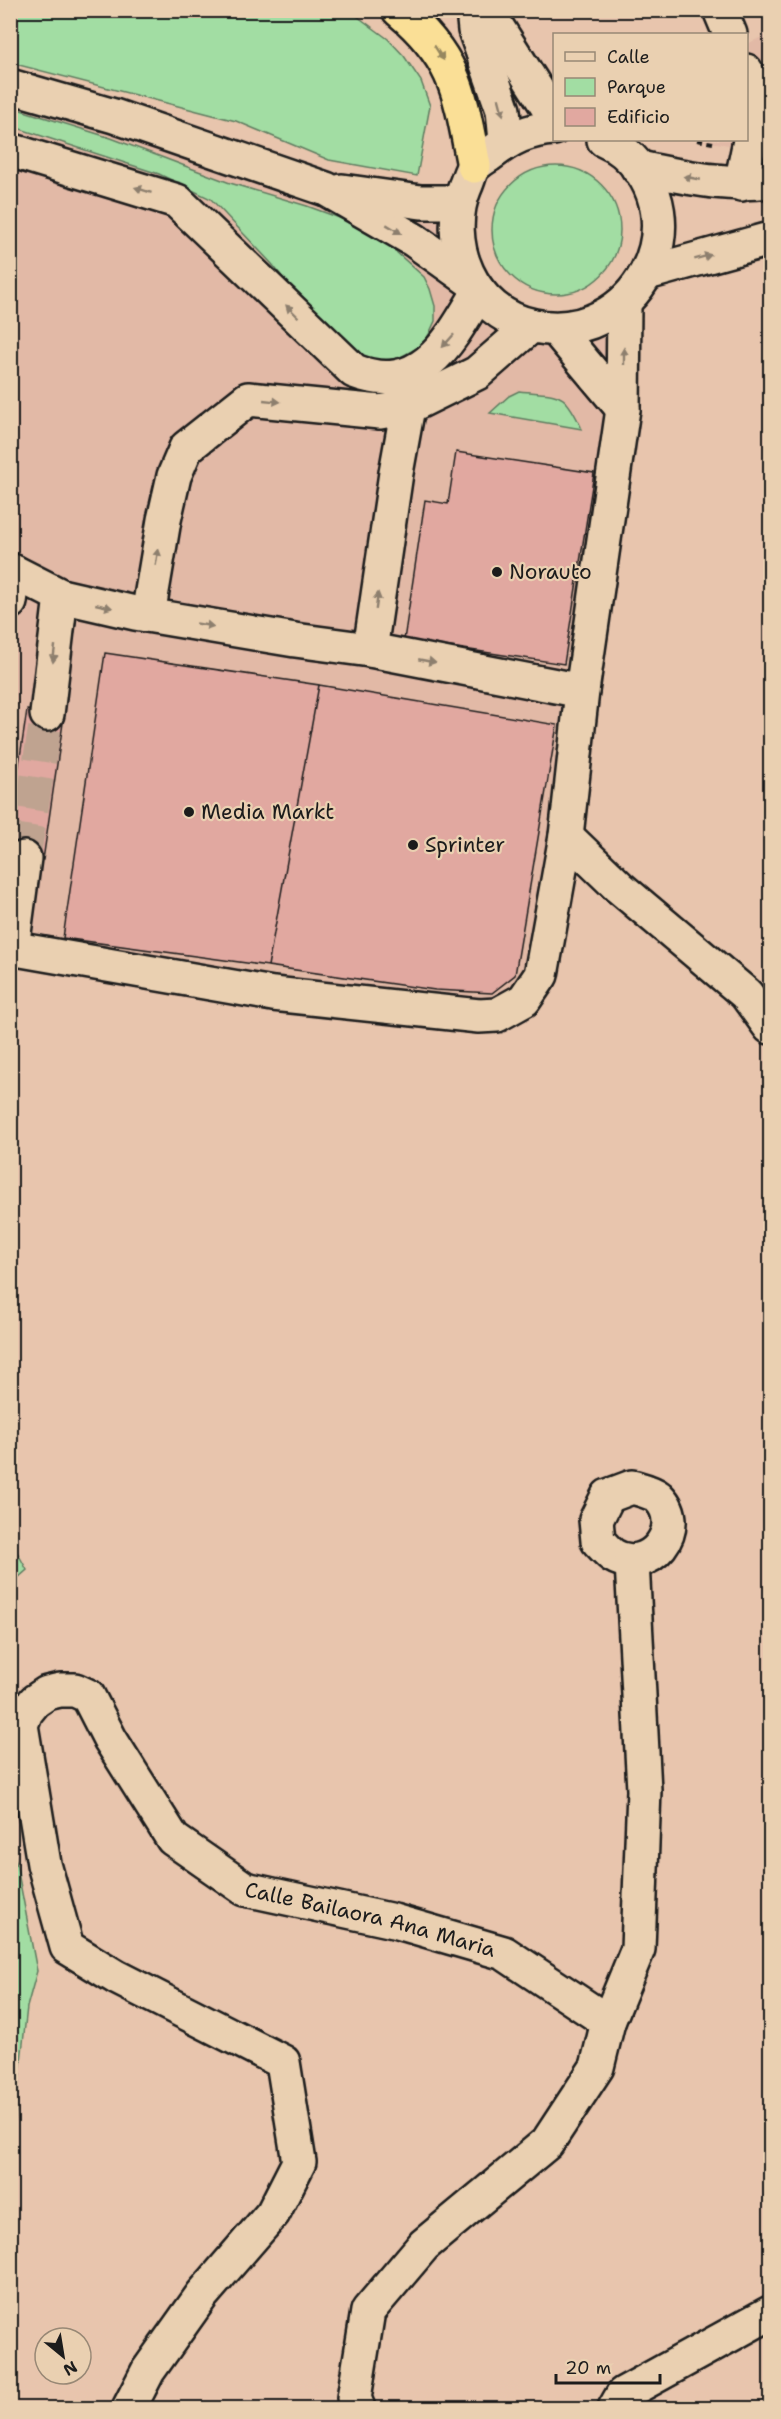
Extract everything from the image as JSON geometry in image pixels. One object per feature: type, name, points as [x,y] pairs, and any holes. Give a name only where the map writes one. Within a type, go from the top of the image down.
[{"type":"highway","points":[[399,10],[436,46],[452,73],[461,102],[474,166]]},
{"type":"street","points":[[473,10],[475,30],[503,110],[506,141]]},
{"type":"street","points":[[482,10],[497,27],[553,114]]},
{"type":"street","points":[[720,10],[730,33]]},
{"type":"street","points":[[638,168],[717,183],[756,183],[759,86]]},
{"type":"street","points":[[10,87],[114,116],[326,189],[414,240],[475,286]]},
{"type":"street","points":[[553,128],[533,130],[506,141],[474,166],[459,202],[456,238],[461,260],[475,286],[487,301],[507,316],[544,328],[580,326],[603,318],[624,304],[642,284],[654,259],[658,230],[655,201],[644,175],[624,151],[606,141]]},
{"type":"street","points":[[10,150],[177,201],[354,371],[372,378],[391,379],[410,374],[428,362],[452,337],[475,286]]},
{"type":"street","points":[[326,189],[421,202],[459,202]]},
{"type":"street","points":[[647,273],[771,239]]},
{"type":"street","points":[[24,858],[11,948],[273,994],[479,1016],[496,1015],[524,1000],[540,975],[566,836],[582,691],[623,409],[624,304]]},
{"type":"street","points":[[148,615],[174,476],[186,448],[248,399],[380,412],[408,408],[477,373],[544,328]]},
{"type":"street","points":[[544,328],[623,409]]},
{"type":"street","points":[[370,650],[408,408]]},
{"type":"street","points":[[12,581],[61,596],[148,615],[295,640],[370,650],[582,691]]},
{"type":"street","points":[[47,714],[61,596]]},
{"type":"street","points":[[566,836],[619,887],[746,994],[771,1027]]},
{"type":"street","points":[[358,2409],[354,2398],[368,2311],[424,2245],[547,2143],[597,2067],[608,2022],[638,1949],[645,1790],[632,1562]]},
{"type":"street","name":"Calle Bailaora Ana Maria","points":[[129,2409],[148,2371],[202,2295],[273,2213],[299,2162],[283,2062],[116,1977],[67,1947],[44,1864],[21,1725],[26,1712],[35,1701],[47,1693],[60,1690],[75,1690],[88,1696],[110,1738],[173,1839],[245,1889],[394,1921],[504,1953],[608,2022]]},
{"type":"street","points":[[615,2409],[623,2394],[771,2313]]},
{"type":"shaded area","points":[[770,33],[770,148],[748,148],[703,141],[748,141],[748,44]]},
{"type":"shaded area","points":[[10,87],[218,151],[459,202],[461,260],[531,326],[624,304],[541,975],[497,1015],[11,948]]},
{"type":"green space","points":[[10,11],[350,11],[388,39],[404,56],[421,81],[430,106],[417,176],[329,160],[236,121],[11,63]]},
{"type":"green space","points":[[11,107],[111,138],[230,183],[307,206],[356,224],[385,242],[424,277],[435,306],[435,321],[424,344],[399,358],[378,361],[361,356],[299,298],[272,264],[211,199],[159,174],[11,126]]},
{"type":"green space","points":[[556,166],[581,171],[601,185],[615,205],[620,230],[615,255],[601,275],[581,289],[556,294],[531,289],[511,275],[497,255],[492,230],[497,205],[511,185],[531,171]]},
{"type":"green space","points":[[519,391],[552,394],[565,400],[582,429],[490,413],[509,396]]},
{"type":"green space","points":[[11,1541],[27,1570],[10,1584]]},
{"type":"green space","points":[[11,1836],[37,1971],[27,2007],[11,2152]]},
{"type":"building","name":"Norauto","points":[[456,452],[594,473],[564,664],[404,640],[425,500],[448,504]]},
{"type":"building","name":"Media Markt","points":[[105,653],[319,685],[268,966],[63,938]]},
{"type":"building","name":"Sprinter","points":[[319,685],[557,725],[515,975],[492,993],[435,990],[268,966]]},
{"type":"building","points":[[27,710],[64,716],[43,860],[10,855],[10,824]]},
{"type":"tunnel","points":[[24,858],[47,714]]},
{"type":"place","name":"Norauto","points":[[497,572]]},
{"type":"place","name":"Media Markt","points":[[189,812]]},
{"type":"place","name":"Sprinter","points":[[413,845]]}]
